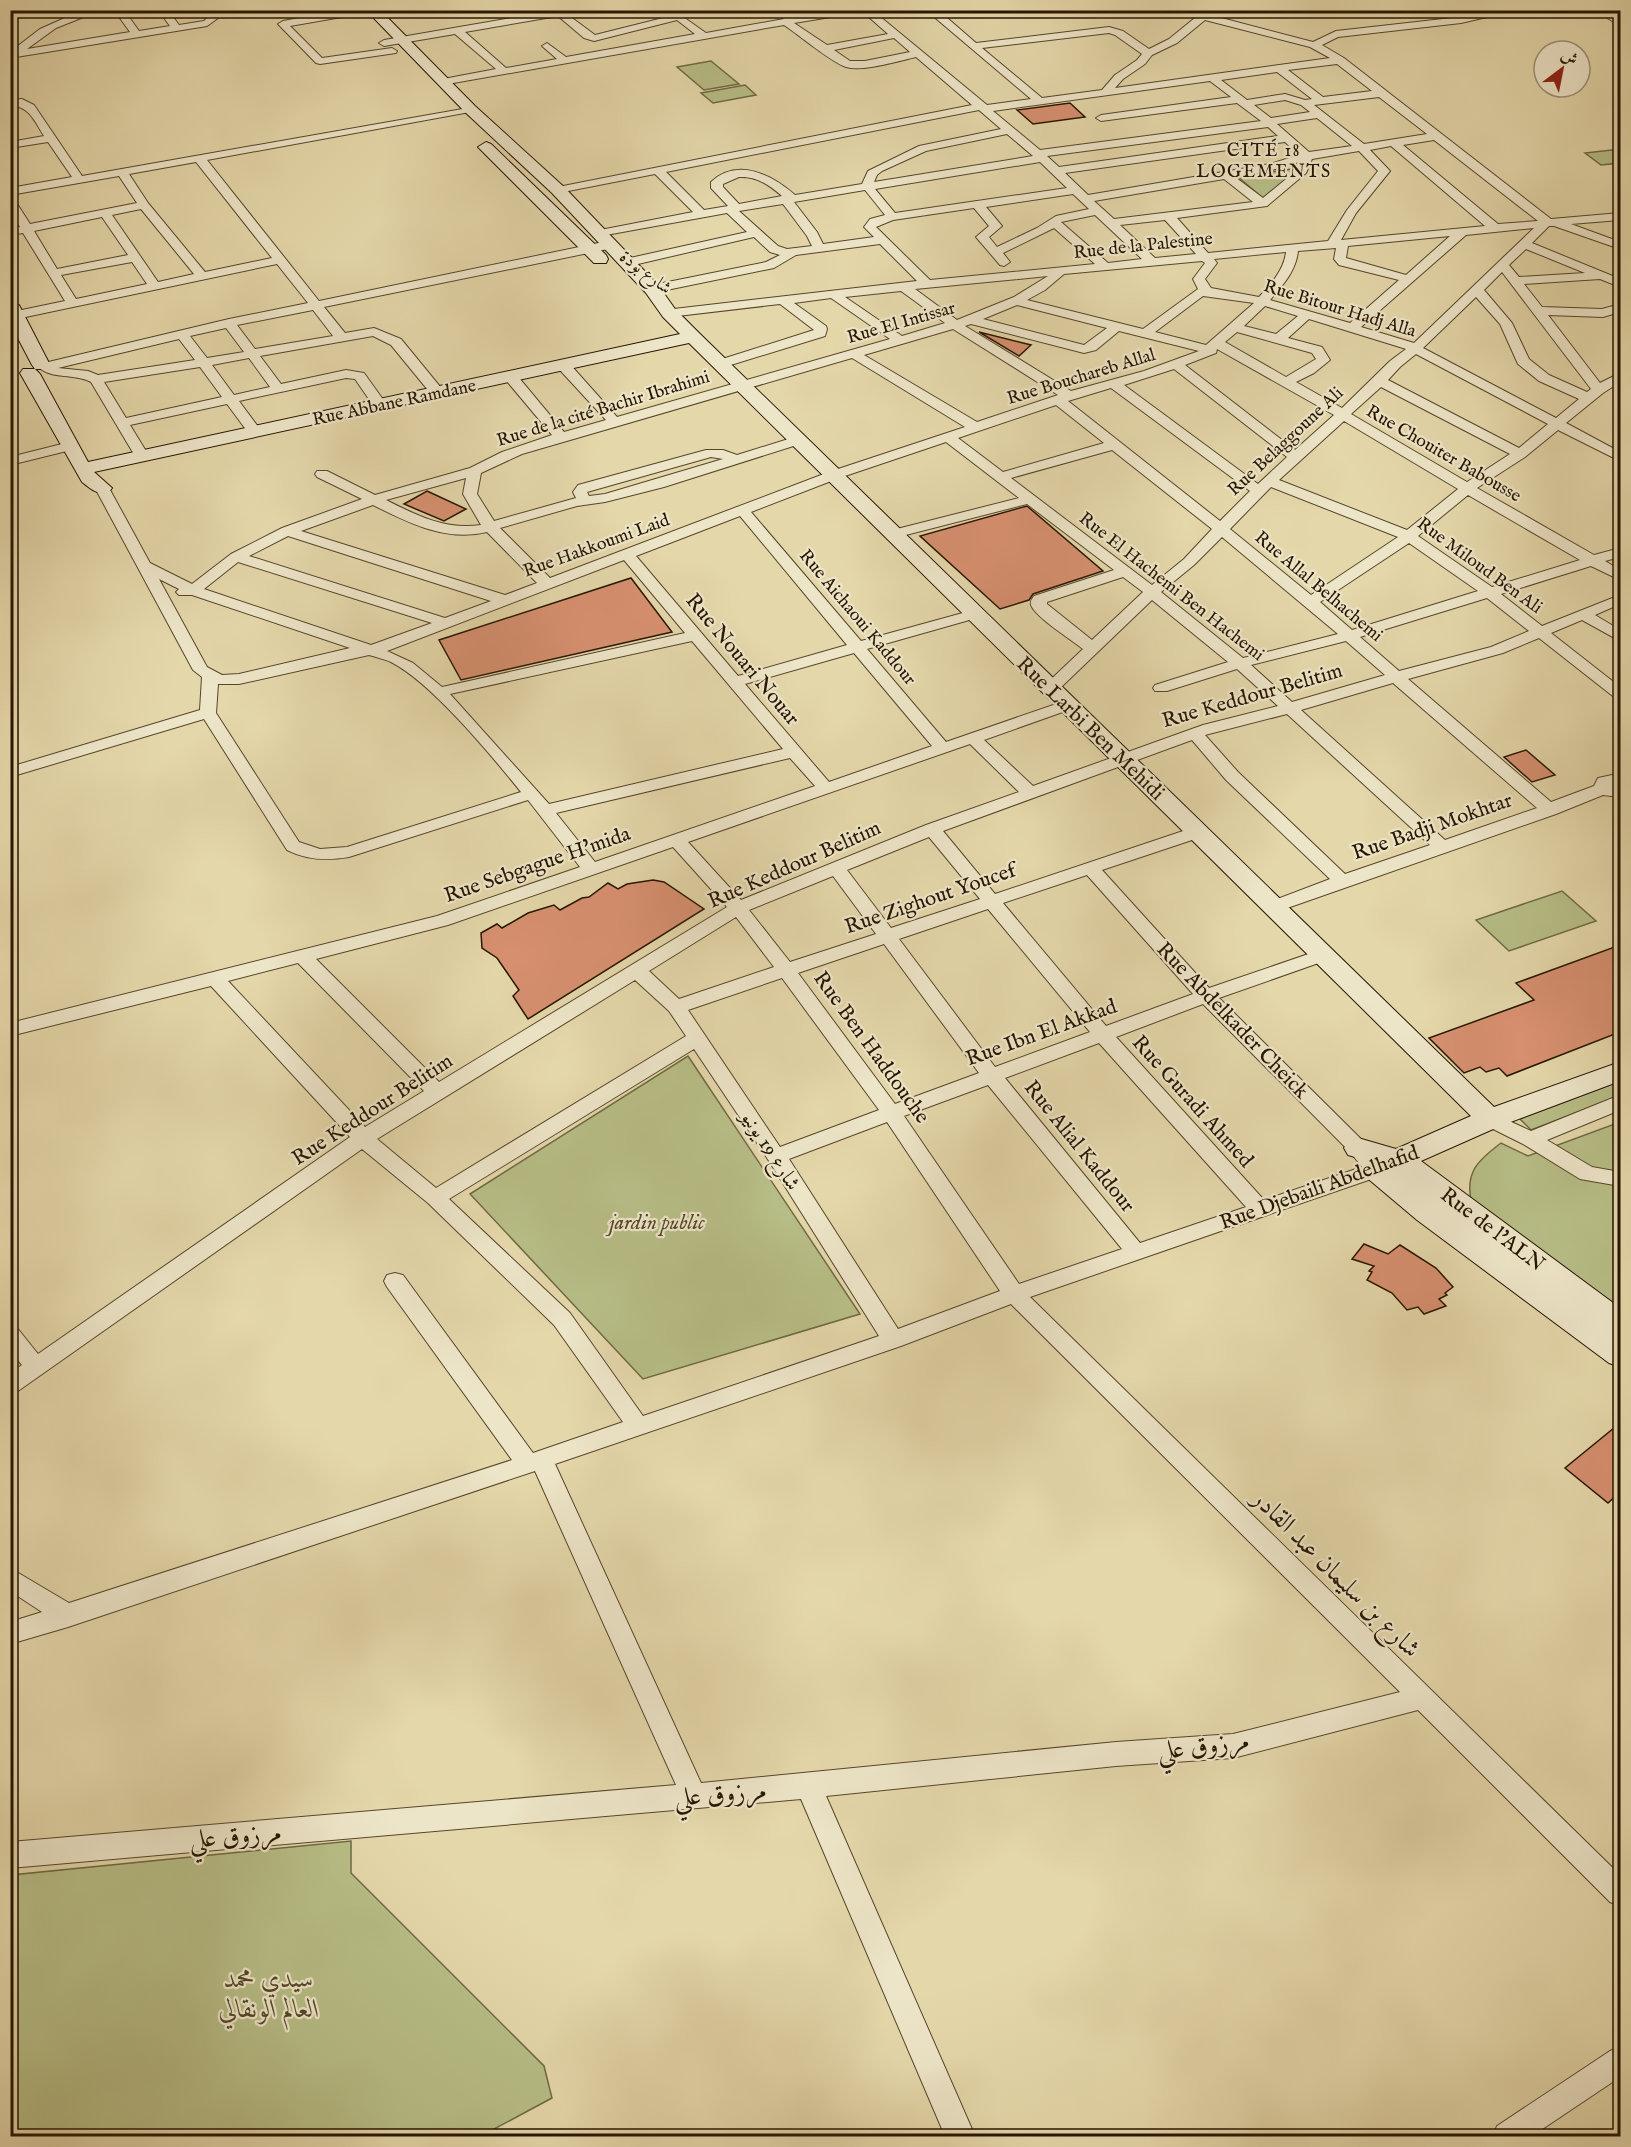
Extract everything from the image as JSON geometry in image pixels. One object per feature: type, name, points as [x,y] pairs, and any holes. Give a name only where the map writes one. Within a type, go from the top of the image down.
[{"type":"street","points":[[14,54],[89,27],[96,10]]},
{"type":"street","points":[[119,10],[136,34]]},
{"type":"street","points":[[163,10],[176,28]]},
{"type":"street","points":[[14,54],[53,21],[136,34],[212,21],[213,18],[206,10]]},
{"type":"street","name":"شارع بودة","points":[[372,10],[392,44],[453,112],[632,290],[669,313]]},
{"type":"street","points":[[540,66],[585,43],[680,17],[692,10]]},
{"type":"street","points":[[778,10],[823,49],[852,65],[918,54]]},
{"type":"street","points":[[840,10],[884,10]]},
{"type":"street","points":[[931,10],[1039,101]]},
{"type":"street","points":[[1179,10],[1314,45],[1340,60],[1550,222],[1620,246]]},
{"type":"street","points":[[1105,93],[1119,77],[1141,62],[1148,53],[1173,41],[1211,10]]},
{"type":"street","points":[[1465,10],[1490,16]]},
{"type":"street","points":[[1600,10],[1620,24]]},
{"type":"street","points":[[353,11],[283,24],[320,61],[458,30],[567,12],[588,36],[585,43]]},
{"type":"street","name":"شارع بودة","points":[[353,11],[442,82],[558,190],[652,289],[669,313]]},
{"type":"street","points":[[442,82],[790,21],[862,11],[896,35],[1010,130],[1057,171],[1152,262]]},
{"type":"street","points":[[1314,45],[1336,34],[1490,16],[1512,11]]},
{"type":"street","points":[[680,17],[704,36]]},
{"type":"street","points":[[458,30],[504,71]]},
{"type":"street","points":[[974,46],[1109,30],[1119,33],[1148,53]]},
{"type":"street","points":[[560,56],[600,44],[612,35]]},
{"type":"street","points":[[823,49],[896,35]]},
{"type":"street","points":[[546,46],[560,56]]},
{"type":"street","points":[[1094,113],[1152,99],[1213,78],[1340,60]]},
{"type":"street","points":[[1278,68],[1321,101]]},
{"type":"street","points":[[1213,78],[1269,122],[1307,156]]},
{"type":"street","points":[[558,190],[983,108],[1105,93],[1152,99],[1242,101],[1285,97],[1305,103],[1394,170]]},
{"type":"street","points":[[1305,103],[1383,93]]},
{"type":"street","points":[[1072,96],[1129,142]]},
{"type":"street","points":[[1152,99],[1197,133]]},
{"type":"street","points":[[10,103],[22,102],[30,106],[80,180]]},
{"type":"street","points":[[10,192],[470,109]]},
{"type":"street","points":[[34,369],[229,323],[589,249],[603,240],[701,214],[1040,156],[1319,114]]},
{"type":"street","points":[[867,186],[872,173],[913,152],[1010,130]]},
{"type":"street","points":[[1057,171],[1258,155],[1307,156],[1438,136]]},
{"type":"street","points":[[10,145],[51,138]]},
{"type":"street","points":[[1084,199],[1226,175],[1288,138]]},
{"type":"street","points":[[1394,143],[1495,228]]},
{"type":"street","points":[[1112,223],[1263,204],[1302,171],[1307,156]]},
{"type":"street","points":[[200,159],[341,337]]},
{"type":"street","points":[[1408,279],[1343,262],[1340,259],[1337,244],[1351,212],[1394,170],[1423,166]]},
{"type":"street","points":[[657,170],[701,214]]},
{"type":"street","points":[[123,173],[144,205],[202,276]]},
{"type":"street","points":[[791,254],[774,249],[757,233],[717,188],[717,182],[728,177],[757,174],[772,180],[813,235],[820,250]]},
{"type":"street","points":[[1226,175],[1263,204]]},
{"type":"street","points":[[867,186],[892,217]]},
{"type":"street","points":[[927,285],[881,240],[870,227],[871,224],[878,219],[1075,190]]},
{"type":"street","points":[[10,201],[72,303]]},
{"type":"street","points":[[976,204],[996,226],[982,237],[1015,276]]},
{"type":"street","points":[[10,232],[144,205]]},
{"type":"street","points":[[996,252],[1065,216],[1097,211]]},
{"type":"street","points":[[105,213],[137,257],[154,286]]},
{"type":"street","points":[[1145,334],[1196,294],[1207,291],[1200,284],[1199,279],[1211,265],[1168,216]]},
{"type":"street","name":"Rue de la Palestine","points":[[669,313],[833,294],[1620,216]]},
{"type":"street","points":[[1054,222],[1106,267]]},
{"type":"street","name":"Rue Belaggoune Ali","points":[[1051,688],[1152,592],[1189,562],[1263,486],[1380,381],[1395,364],[1415,349],[1523,244],[1550,222]]},
{"type":"street","points":[[1353,327],[1463,231]]},
{"type":"street","points":[[625,263],[757,233]]},
{"type":"street","points":[[652,289],[770,265],[791,254],[881,240]]},
{"type":"street","points":[[1523,244],[1620,283]]},
{"type":"street","name":"Rue Bouchareb Allal","points":[[834,476],[1063,398],[1176,365],[1214,347],[1236,328],[1279,282],[1291,262],[1292,249]]},
{"type":"street","points":[[54,273],[137,257]]},
{"type":"street","points":[[280,260],[72,303],[13,310],[34,369],[61,418],[95,466],[102,488],[201,670],[210,676],[208,713],[293,846],[318,855],[349,852],[531,794]]},
{"type":"street","points":[[1503,265],[1538,310],[1594,394]]},
{"type":"street","name":"Rue El Intissar","points":[[743,385],[971,320],[1015,301],[1050,282],[1059,272]]},
{"type":"street","points":[[1515,281],[1605,276]]},
{"type":"street","name":"Rue Allal Belhachemi","points":[[904,287],[1063,398],[1114,445],[1221,528],[1310,602],[1550,810]]},
{"type":"street","points":[[1476,289],[1506,322],[1523,361],[1544,378],[1594,394]]},
{"type":"street","name":"Rue Bitour Hadj Alla","points":[[1207,291],[1262,301],[1393,339],[1620,457]]},
{"type":"street","points":[[833,294],[901,340]]},
{"type":"street","points":[[721,364],[820,333],[821,329],[782,300]]},
{"type":"street","name":"Rue Chouiter Babousse","points":[[1015,301],[1145,334],[1214,347],[1288,381],[1341,415],[1620,576]]},
{"type":"street","points":[[1538,310],[1604,313],[1620,308]]},
{"type":"street","name":"Rue Larbi Ben Mehidi","points":[[669,313],[1490,1119]]},
{"type":"street","points":[[1280,339],[1307,314]]},
{"type":"street","points":[[971,320],[1084,348],[1090,347],[1117,326]]},
{"type":"street","points":[[229,323],[278,388]]},
{"type":"street","points":[[1236,328],[1317,350],[1323,357],[1309,370],[1288,381]]},
{"type":"street","points":[[96,379],[251,355],[370,332],[390,338],[437,392]]},
{"type":"street","points":[[182,334],[255,432]]},
{"type":"street","points":[[10,337],[25,363],[34,369],[88,375],[96,379],[142,456]]},
{"type":"street","name":"Rue Abbane Ramdane","points":[[95,466],[693,337]]},
{"type":"street","points":[[854,354],[975,428]]},
{"type":"street","points":[[563,365],[614,422]]},
{"type":"street","points":[[1176,365],[1296,457]]},
{"type":"street","points":[[122,423],[229,398],[352,375],[362,380],[380,405]]},
{"type":"street","points":[[510,376],[561,437]]},
{"type":"street","points":[[1310,602],[1409,536],[1468,488],[1520,454],[1594,394],[1620,377]]},
{"type":"street","points":[[1380,381],[1520,454]]},
{"type":"street","name":"Rue Miloud Ben Ali","points":[[1114,384],[1263,486],[1409,536],[1489,592],[1620,694]]},
{"type":"street","name":"Rue de la cité Bachir Ibrahimi","points":[[163,601],[193,590],[236,557],[287,531],[372,501],[475,471],[502,456],[561,437],[743,385]]},
{"type":"street","points":[[61,418],[70,446],[85,473],[102,488]]},
{"type":"street","name":"Rue El Hachemi Ben Hachemi","points":[[949,438],[1152,592],[1240,663],[1442,847]]},
{"type":"street","points":[[322,474],[422,524],[448,531],[472,531],[584,500],[605,498],[798,440]]},
{"type":"street","points":[[1001,477],[1114,445]]},
{"type":"street","points":[[10,460],[70,446]]},
{"type":"street","points":[[584,500],[580,492],[586,486],[682,460],[711,453],[723,454],[735,460]]},
{"type":"street","points":[[682,460],[696,472]]},
{"type":"street","points":[[475,471],[470,491],[475,506],[490,526],[547,584]]},
{"type":"street","name":"Rue Hakkoumi Laid","points":[[210,676],[219,680],[239,679],[355,652],[372,651],[834,476]]},
{"type":"street","points":[[894,534],[1030,499]]},
{"type":"street","name":"Rue Aichaoui Kaddour","points":[[742,511],[943,748]]},
{"type":"street","points":[[287,531],[506,600]]},
{"type":"street","points":[[1161,688],[1240,663],[1349,636],[1620,552]]},
{"type":"street","name":"Rue Nouari Nouar","points":[[628,555],[698,635],[792,752],[826,788]]},
{"type":"street","points":[[236,557],[446,622]]},
{"type":"street","points":[[144,566],[193,590],[372,651],[407,666],[440,692],[499,756],[591,869]]},
{"type":"street","points":[[1094,649],[1045,612],[1038,602],[1042,597],[1124,572]]},
{"type":"street","name":"Rue Keddour Belitim","points":[[10,1385],[363,1138],[738,908],[932,829],[1195,733],[1497,650],[1542,634],[1620,599]]},
{"type":"street","points":[[734,682],[975,614]]},
{"type":"street","points":[[1585,616],[1620,636]]},
{"type":"street","points":[[440,692],[698,635]]},
{"type":"street","name":"Rue Sebgague H'mida","points":[[10,1030],[431,925],[1068,705]]},
{"type":"street","points":[[10,772],[208,713]]},
{"type":"street","points":[[1195,733],[1232,776],[1341,880]]},
{"type":"street","points":[[973,738],[1029,792]]},
{"type":"street","points":[[545,810],[792,752]]},
{"type":"street","name":"Rue Badji Mokhtar","points":[[1274,907],[1341,880],[1615,787]]},
{"type":"street","name":"Rue Guradi Ahmed","points":[[932,829],[1102,1034],[1260,1209]]},
{"type":"street","name":"Rue Zighout Youcef","points":[[676,1007],[1198,832]]},
{"type":"street","name":"Rue Ben Haddouche","points":[[676,840],[738,908],[788,971],[892,1114],[1014,1294]]},
{"type":"street","name":"Rue Alial Kaddour","points":[[836,867],[991,1075],[1136,1252]]},
{"type":"street","name":"Rue Abdelkader Cheick","points":[[1090,868],[1206,996],[1358,1148]]},
{"type":"street","name":"Rue Ibn El Akkad","points":[[776,1156],[1102,1034],[1323,955]]},
{"type":"street","points":[[304,958],[438,1093]]},
{"type":"street","name":"شارع 19 يونيو","points":[[636,970],[676,1007],[776,1156],[893,1340]]},
{"type":"street","points":[[216,980],[363,1138],[435,1198],[562,1319],[639,1427]]},
{"type":"street","points":[[435,1198],[697,1038]]},
{"type":"street","name":"Rue Djebaili Abdelhafid","points":[[10,1634],[534,1462],[893,1340],[1014,1294],[1389,1165],[1490,1119],[1620,1071]]},
{"type":"street","points":[[1530,1138],[1620,1102]]},
{"type":"street","points":[[1490,1119],[1530,1138],[1587,1174],[1620,1179]]},
{"type":"street","name":"Rue de l'ALN","points":[[1358,1148],[1389,1165],[1620,1324]]},
{"type":"street","name":"Rue de l'ALN","points":[[1389,1165],[1427,1212],[1620,1355]]},
{"type":"street","points":[[394,1281],[534,1462],[693,1795]]},
{"type":"street","name":"شارع بن سليمان عبد القادر","points":[[1014,1294],[1620,1893]]},
{"type":"street","points":[[10,1335],[35,1366]]},
{"type":"street","points":[[10,1578],[69,1616]]},
{"type":"street","name":"مرزوق علي","points":[[10,1855],[809,1786],[1116,1754],[1233,1746],[1423,1698]]},
{"type":"street","points":[[809,1786],[869,1930],[960,2136]]},
{"type":"street","points":[[1508,2136],[1620,2061]]},
{"type":"green space","points":[[711,61],[739,84],[704,90],[677,67]]},
{"type":"green space","points":[[745,85],[756,95],[713,103],[701,93]]},
{"type":"green space","points":[[1620,149],[1620,163],[1601,165],[1585,153]]},
{"type":"green space","points":[[1291,169],[1297,174],[1263,198],[1238,177]]},
{"type":"green space","points":[[1562,891],[1596,921],[1509,951],[1476,920]]},
{"type":"green space","name":"jardin public","points":[[688,1056],[860,1314],[643,1379],[470,1194]]},
{"type":"green space","points":[[1620,1081],[1620,1096],[1531,1130],[1520,1119]]},
{"type":"green space","points":[[1620,1122],[1620,1312],[1472,1205],[1470,1184],[1471,1176],[1479,1162],[1501,1143],[1528,1156]]},
{"type":"green space","name":"سيدي محمد العالم الونقالي","points":[[351,1841],[351,1873],[544,2066],[552,2098],[481,2136],[11,2136],[11,1875]]},
{"type":"building","points":[[1070,103],[1085,117],[1033,124],[1017,110]]},
{"type":"building","points":[[979,332],[1031,345],[1019,356]]},
{"type":"building","points":[[427,491],[466,509],[444,521],[404,504]]},
{"type":"building","points":[[1027,506],[1103,571],[1033,594],[1029,600],[1000,609],[920,536]]},
{"type":"building","points":[[631,578],[672,632],[461,680],[439,640]]},
{"type":"building","points":[[1526,750],[1555,775],[1532,782],[1504,757]]},
{"type":"building","points":[[653,880],[664,882],[704,909],[528,1019],[513,996],[519,990],[497,958],[482,948],[481,933],[497,924],[502,928],[528,913],[554,905],[560,910],[582,898],[589,897],[608,883],[618,889],[627,884]]},
{"type":"building","points":[[1620,945],[1620,1032],[1507,1076],[1499,1068],[1486,1072],[1480,1067],[1464,1073],[1429,1038],[1534,1000],[1516,983]]},
{"type":"building","points":[[1364,1244],[1388,1254],[1400,1245],[1436,1268],[1453,1287],[1445,1293],[1447,1295],[1439,1299],[1446,1306],[1424,1314],[1418,1307],[1407,1310],[1392,1293],[1367,1280],[1372,1272],[1369,1271],[1374,1266],[1352,1259]]},
{"type":"building","points":[[1620,1423],[1620,1492],[1608,1503],[1565,1468]]},
{"type":"district","name":"CITÉ 18 LOGEMENTS","points":[[1264,160]]}]
